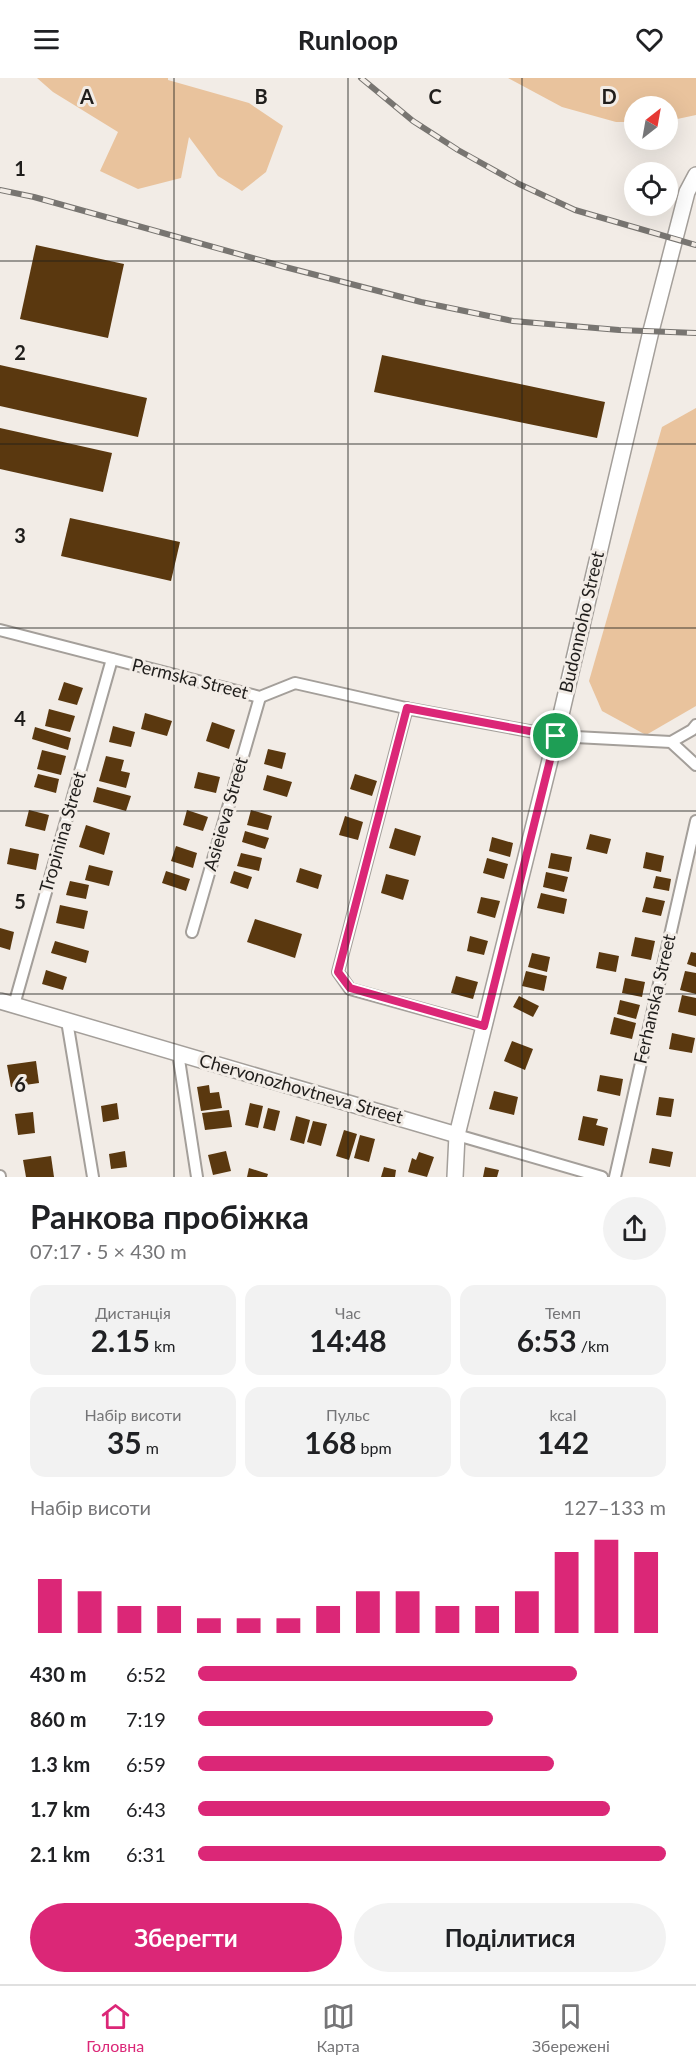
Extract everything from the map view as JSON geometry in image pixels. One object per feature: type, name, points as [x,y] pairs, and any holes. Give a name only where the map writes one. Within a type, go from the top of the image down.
[{"type":"main road","name":"Budonnoho Street","points":[[455,1177],[457,1135],[556,736],[654,319],[687,192],[696,175]]},
{"type":"main road","name":"Chervonozhovtneva Street","points":[[7,1003],[457,1135]]},
{"type":"street","name":"Permska Street","points":[[0,630],[260,697],[295,683],[407,708],[556,736]]},
{"type":"street","name":"Tropinina Street","points":[[7,1003],[112,659]]},
{"type":"street","name":"Asieieva Street","points":[[192,932],[260,697]]},
{"type":"street","points":[[407,708],[338,972],[350,988],[484,1026]]},
{"type":"street","points":[[556,736],[671,742],[692,730],[696,725]]},
{"type":"street","points":[[671,742],[696,765]]},
{"type":"street","name":"Ferhanska Street","points":[[615,1177],[696,821]]},
{"type":"street","points":[[67,1021],[93,1177]]},
{"type":"street","points":[[178,1053],[199,1176]]},
{"type":"street","name":"Chervonozhovtneva Street","points":[[457,1135],[602,1177]]},
{"type":"shaded area","points":[[37,78],[168,78],[168,80],[249,103],[283,126],[266,172],[242,191],[218,176],[189,137],[181,178],[138,189],[100,171],[118,132],[53,92]]},
{"type":"shaded area","points":[[508,78],[696,78],[696,115],[678,119],[678,96],[624,96],[624,122],[616,122],[562,107]]},
{"type":"shaded area","points":[[696,408],[696,706],[646,735],[602,711],[589,681],[662,427]]},
{"type":"building","points":[[36,245],[124,264],[108,338],[20,319]]},
{"type":"building","points":[[382,355],[605,402],[597,438],[374,392]]},
{"type":"building","points":[[0,365],[147,398],[138,437],[0,406]]},
{"type":"building","points":[[0,428],[112,453],[103,492],[0,469]]},
{"type":"building","points":[[70,518],[180,542],[171,581],[61,556]]},
{"type":"building","points":[[64,682],[83,688],[77,705],[58,700]]},
{"type":"building","points":[[49,709],[75,716],[70,732],[45,726]]},
{"type":"building","points":[[145,713],[172,721],[167,736],[141,729]]},
{"type":"building","points":[[212,722],[235,730],[229,749],[206,741]]},
{"type":"building","points":[[113,726],[135,732],[131,747],[109,742]]},
{"type":"building","points":[[35,727],[71,738],[68,750],[32,739]]},
{"type":"building","points":[[268,749],[286,753],[282,769],[264,764]]},
{"type":"building","points":[[42,750],[66,756],[61,775],[37,769]]},
{"type":"building","points":[[106,756],[124,760],[121,771],[130,773],[126,788],[99,781]]},
{"type":"building","points":[[198,772],[220,777],[216,793],[194,788]]},
{"type":"building","points":[[38,774],[59,779],[56,793],[34,787]]},
{"type":"building","points":[[355,774],[377,781],[372,796],[350,789]]},
{"type":"building","points":[[267,775],[292,782],[287,797],[263,790]]},
{"type":"building","points":[[97,787],[131,796],[126,811],[93,802]]},
{"type":"building","points":[[29,810],[49,815],[45,831],[25,826]]},
{"type":"building","points":[[187,810],[208,817],[203,831],[183,825]]},
{"type":"building","points":[[251,810],[272,816],[268,830],[247,825]]},
{"type":"building","points":[[345,816],[363,822],[358,840],[339,835]]},
{"type":"building","points":[[86,825],[110,833],[104,855],[79,847]]},
{"type":"building","points":[[395,828],[421,836],[415,856],[389,848]]},
{"type":"building","points":[[245,831],[269,838],[265,849],[242,842]]},
{"type":"building","points":[[590,834],[611,839],[607,854],[586,849]]},
{"type":"building","points":[[492,837],[513,843],[510,857],[489,851]]},
{"type":"building","points":[[176,846],[197,853],[193,868],[171,861]]},
{"type":"building","points":[[10,848],[39,854],[36,870],[7,864]]},
{"type":"building","points":[[646,852],[664,856],[661,872],[643,868]]},
{"type":"building","points":[[241,853],[262,858],[259,871],[237,866]]},
{"type":"building","points":[[551,853],[572,857],[569,872],[548,868]]},
{"type":"building","points":[[487,858],[508,864],[504,879],[483,873]]},
{"type":"building","points":[[89,865],[113,871],[109,886],[85,880]]},
{"type":"building","points":[[300,868],[322,875],[318,889],[296,882]]},
{"type":"building","points":[[166,871],[190,879],[186,891],[162,883]]},
{"type":"building","points":[[234,871],[252,877],[248,889],[230,883]]},
{"type":"building","points":[[546,872],[568,877],[564,892],[543,887]]},
{"type":"building","points":[[386,874],[409,880],[403,900],[381,893]]},
{"type":"building","points":[[656,876],[671,879],[669,891],[653,888]]},
{"type":"building","points":[[70,881],[89,885],[86,899],[66,895]]},
{"type":"building","points":[[541,893],[567,899],[564,914],[537,908]]},
{"type":"building","points":[[481,897],[500,901],[495,918],[477,913]]},
{"type":"building","points":[[646,897],[665,901],[661,916],[642,912]]},
{"type":"building","points":[[60,905],[88,911],[84,929],[56,923]]},
{"type":"building","points":[[255,919],[302,934],[295,958],[247,942]]},
{"type":"building","points":[[0,928],[14,932],[10,950],[0,947]]},
{"type":"building","points":[[470,936],[488,941],[484,955],[467,951]]},
{"type":"building","points":[[635,937],[655,941],[651,960],[631,956]]},
{"type":"building","points":[[55,941],[89,951],[86,963],[51,953]]},
{"type":"building","points":[[599,952],[619,956],[616,972],[596,968]]},
{"type":"building","points":[[691,952],[696,953],[696,967],[687,964]]},
{"type":"building","points":[[532,953],[550,957],[547,972],[528,967]]},
{"type":"building","points":[[46,970],[67,977],[63,990],[42,984]]},
{"type":"building","points":[[526,971],[547,976],[544,991],[522,986]]},
{"type":"building","points":[[685,971],[696,973],[696,994],[680,990]]},
{"type":"building","points":[[456,976],[478,982],[473,999],[451,993]]},
{"type":"building","points":[[625,978],[645,982],[642,997],[622,993]]},
{"type":"building","points":[[682,995],[696,998],[696,1016],[678,1012]]},
{"type":"building","points":[[519,996],[539,1006],[533,1017],[513,1007]]},
{"type":"building","points":[[620,1000],[640,1005],[636,1019],[617,1014]]},
{"type":"building","points":[[614,1017],[636,1023],[632,1039],[610,1034]]},
{"type":"building","points":[[672,1033],[695,1038],[692,1053],[669,1049]]},
{"type":"building","points":[[512,1041],[533,1049],[525,1070],[504,1061]]},
{"type":"building","points":[[36,1061],[39,1083],[11,1087],[7,1065]]},
{"type":"building","points":[[600,1075],[623,1079],[620,1096],[597,1091]]},
{"type":"building","points":[[209,1085],[210,1093],[219,1092],[222,1108],[201,1111],[197,1087]]},
{"type":"building","points":[[494,1091],[518,1097],[514,1115],[489,1109]]},
{"type":"building","points":[[659,1097],[674,1099],[671,1117],[656,1115]]},
{"type":"building","points":[[117,1103],[119,1119],[103,1122],[101,1106]]},
{"type":"building","points":[[250,1103],[263,1106],[258,1128],[245,1125]]},
{"type":"building","points":[[268,1108],[280,1111],[275,1131],[263,1128]]},
{"type":"building","points":[[229,1110],[232,1127],[205,1130],[202,1113]]},
{"type":"building","points":[[33,1112],[35,1133],[18,1135],[15,1114]]},
{"type":"building","points":[[296,1116],[310,1120],[304,1144],[290,1140]]},
{"type":"building","points":[[583,1116],[598,1119],[596,1125],[608,1128],[604,1146],[578,1140]]},
{"type":"building","points":[[313,1121],[327,1124],[321,1146],[307,1142]]},
{"type":"building","points":[[344,1130],[357,1134],[349,1160],[336,1156]]},
{"type":"building","points":[[360,1135],[375,1139],[369,1162],[354,1158]]},
{"type":"building","points":[[652,1148],[673,1152],[670,1167],[649,1163]]},
{"type":"building","points":[[125,1151],[127,1167],[111,1169],[109,1154]]},
{"type":"building","points":[[226,1151],[231,1171],[213,1175],[208,1155]]},
{"type":"building","points":[[419,1152],[434,1157],[427,1177],[408,1172],[412,1158],[416,1160]]},
{"type":"building","points":[[51,1156],[54,1177],[26,1177],[23,1160]]},
{"type":"building","points":[[384,1167],[396,1170],[395,1177],[381,1177]]},
{"type":"building","points":[[485,1167],[499,1170],[497,1177],[483,1177]]},
{"type":"building","points":[[249,1168],[268,1174],[267,1177],[247,1177]]},
{"type":"railway","points":[[361,78],[413,121],[458,150],[519,184],[575,210],[696,245]]},
{"type":"railway","points":[[0,190],[34,197],[285,267],[421,302],[513,321],[619,330],[696,333]]},
{"type":"route","points":[[407,708],[556,736],[484,1026],[350,988],[338,972],[407,708]]}]
